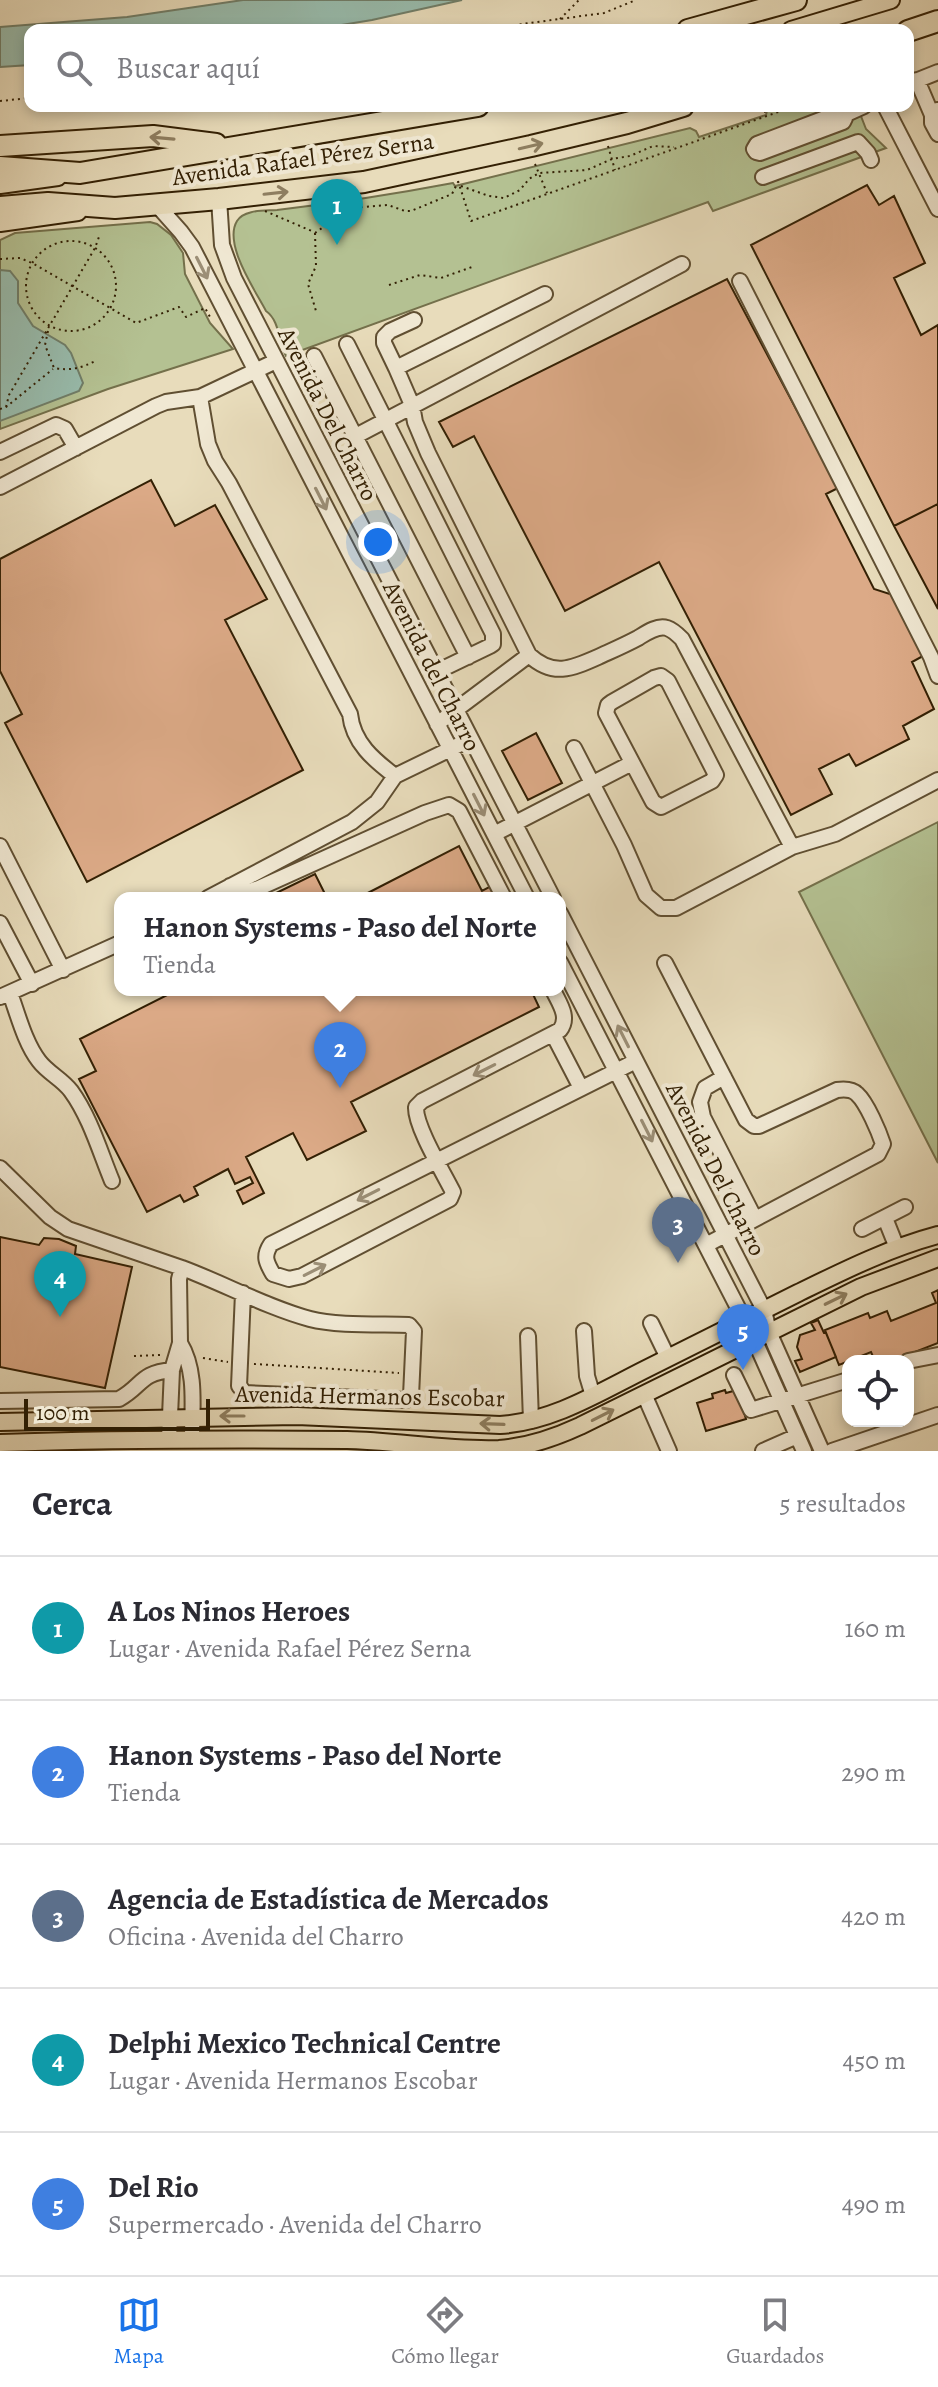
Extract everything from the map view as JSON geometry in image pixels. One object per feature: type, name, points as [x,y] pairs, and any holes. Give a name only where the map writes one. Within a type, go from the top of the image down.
[{"type":"highway","points":[[710,24],[796,0]]},
{"type":"highway","points":[[914,29],[938,21]]},
{"type":"highway","name":"Avenida Rafael Pérez Serna","points":[[0,167],[80,173],[442,112]]},
{"type":"highway","name":"Avenida Rafael Pérez Serna","points":[[0,207],[48,203],[115,208],[157,205],[402,175],[662,112]]},
{"type":"highway","points":[[0,146],[153,136],[240,146]]},
{"type":"main road","points":[[812,24],[891,0]]},
{"type":"main road","points":[[0,185],[80,173]]},
{"type":"main road","points":[[0,223],[115,208]]},
{"type":"main road","name":"Avenida Hermanos Escobar","points":[[8,1422],[297,1416],[500,1425],[531,1421],[593,1396],[842,1271],[938,1235]]},
{"type":"main road","name":"Avenida Hermanos Escobar","points":[[0,1443],[125,1446],[192,1439],[499,1449],[553,1438],[861,1287],[938,1258]]},
{"type":"main road","points":[[668,1358],[678,1378]]},
{"type":"main road","points":[[0,1430],[8,1422]]},
{"type":"street","points":[[914,81],[938,72]]},
{"type":"street","points":[[914,85],[935,112],[932,123],[938,134]]},
{"type":"street","points":[[855,112],[844,119],[760,153],[754,149],[757,144],[841,112],[844,119],[858,142],[871,160]]},
{"type":"street","points":[[888,112],[938,209]]},
{"type":"street","points":[[763,177],[858,142]]},
{"type":"street","name":"Avenida Del Charro","points":[[219,199],[220,234],[227,261],[550,892]]},
{"type":"street","name":"Avenida del Charro","points":[[157,205],[192,247],[524,892]]},
{"type":"street","points":[[354,437],[682,264]]},
{"type":"street","points":[[740,281],[938,676]]},
{"type":"street","points":[[396,368],[545,294]]},
{"type":"street","points":[[414,320],[390,331],[384,337],[384,343],[412,405],[415,422],[428,453],[529,655],[539,664],[564,670],[626,645],[658,628],[677,634],[792,847]]},
{"type":"street","points":[[347,344],[493,634],[490,646],[436,672]]},
{"type":"street","points":[[314,356],[468,657]]},
{"type":"street","points":[[0,487],[156,406],[200,397],[276,361]]},
{"type":"street","points":[[200,397],[208,444],[215,461],[350,714],[362,746],[395,776]]},
{"type":"street","points":[[0,452],[56,425],[65,429],[76,448]]},
{"type":"street","points":[[437,724],[529,655]]},
{"type":"street","points":[[664,677],[716,770],[715,778],[659,807],[653,802],[632,763],[606,713],[608,705],[654,678],[664,677]]},
{"type":"street","points":[[219,892],[352,822],[377,802],[395,776],[471,739]]},
{"type":"street","points":[[574,748],[646,895],[661,908],[676,908],[792,847],[835,834],[938,780]]},
{"type":"street","points":[[494,834],[632,763]]},
{"type":"street","points":[[230,886],[250,891],[270,885],[425,813],[449,805],[459,811],[501,892]]},
{"type":"street","points":[[0,846],[63,970]]},
{"type":"street","points":[[0,923],[32,984]]},
{"type":"street","name":"Avenida Del Charro","points":[[566,925],[764,1310],[761,1336]]},
{"type":"street","points":[[112,1181],[84,1113],[62,1081],[40,1062],[5,995],[114,946]]},
{"type":"street","points":[[665,963],[746,1120],[759,1126],[837,1090],[846,1089],[857,1094],[877,1127],[883,1144],[878,1154],[706,1245]]},
{"type":"street","name":"Avenida del Charro","points":[[566,974],[744,1320],[761,1336],[789,1398],[797,1436],[804,1451]]},
{"type":"street","points":[[556,996],[564,1013],[565,1022],[560,1030],[418,1104],[417,1120],[438,1160],[453,1192],[450,1199],[302,1276],[289,1279],[273,1274],[266,1262],[266,1252],[271,1244],[438,1160],[581,1088],[617,1072],[636,1061]]},
{"type":"street","points":[[553,1034],[581,1088]]},
{"type":"street","points":[[724,1077],[705,1088],[700,1102],[703,1117],[755,1219]]},
{"type":"street","points":[[0,1168],[59,1224],[182,1268],[313,1320],[409,1325],[414,1331],[411,1396],[406,1400],[308,1398],[241,1391],[243,1293]]},
{"type":"street","points":[[862,1229],[905,1207]]},
{"type":"street","points":[[885,1218],[897,1248]]},
{"type":"street","points":[[169,1439],[169,1417],[179,1356],[179,1279],[182,1268]]},
{"type":"street","points":[[651,1323],[668,1358]]},
{"type":"street","points":[[584,1331],[587,1376],[593,1396]]},
{"type":"street","points":[[528,1336],[531,1421]]},
{"type":"street","points":[[914,1360],[938,1355]]},
{"type":"street","points":[[0,1401],[119,1399],[149,1374],[179,1356]]},
{"type":"street","points":[[179,1356],[192,1417],[192,1439]]},
{"type":"street","points":[[734,1375],[751,1410],[842,1382]]},
{"type":"street","points":[[644,1394],[669,1451]]},
{"type":"street","points":[[789,1398],[822,1451]]},
{"type":"street","points":[[832,1451],[938,1415]]},
{"type":"street","points":[[763,1451],[797,1436]]},
{"type":"path","points":[[559,20],[579,0]]},
{"type":"path","points":[[527,24],[604,13],[636,0]]},
{"type":"path","points":[[0,101],[24,99]]},
{"type":"path","points":[[315,233],[350,208],[388,205],[411,211],[452,194],[458,181],[471,221],[778,112]]},
{"type":"path","points":[[608,145],[615,170]]},
{"type":"path","points":[[460,186],[504,198],[520,190],[539,173],[587,170],[653,146],[676,149]]},
{"type":"path","points":[[535,164],[547,194]]},
{"type":"path","points":[[261,209],[315,233]]},
{"type":"path","points":[[315,233],[316,266],[308,284],[316,311]]},
{"type":"path","points":[[6,407],[9,395],[95,248],[100,234]]},
{"type":"path","points":[[57,243],[80,243],[95,248],[113,268],[116,296],[111,308],[93,325],[80,330],[50,326],[33,310],[29,300],[27,275],[32,263],[44,249],[57,243]]},
{"type":"path","points":[[0,259],[20,258],[32,263],[136,323],[179,307],[186,317],[205,308],[210,317]]},
{"type":"path","points":[[389,285],[420,275],[441,278],[472,267]]},
{"type":"path","points":[[50,326],[45,345],[54,368]]},
{"type":"path","points":[[54,368],[68,371],[81,369],[97,360]]},
{"type":"path","points":[[0,409],[54,368]]},
{"type":"path","points":[[134,1356],[179,1356],[412,1374]]},
{"type":"shaded area","points":[[243,0],[462,0],[348,24],[38,24],[127,17]]},
{"type":"shaded area","points":[[24,25],[24,65],[0,67],[0,27]]},
{"type":"shaded area","points":[[767,112],[859,112],[866,129],[886,148],[713,211],[708,202],[286,356],[274,320],[266,311],[237,254],[234,231],[237,221],[250,213],[453,183],[455,186],[690,128],[699,137],[766,115]]},
{"type":"shaded area","points":[[150,222],[171,235],[183,253],[185,274],[210,323],[233,349],[108,389],[0,429],[0,240],[15,233]]},
{"type":"shaded area","points":[[0,270],[10,271],[18,281],[18,303],[33,326],[65,345],[71,353],[83,383],[79,391],[0,421]]},
{"type":"shaded area","points":[[938,822],[938,1163],[799,892]]},
{"type":"building","points":[[867,185],[879,205],[894,196],[925,263],[894,278],[921,335],[938,325],[938,504],[894,526],[751,245]]},
{"type":"building","points":[[727,279],[838,488],[826,494],[874,589],[893,595],[923,656],[912,662],[934,709],[903,726],[909,739],[856,766],[849,754],[819,769],[832,794],[791,815],[659,562],[565,611],[474,436],[453,447],[439,422]]},
{"type":"building","points":[[151,480],[175,526],[215,505],[267,599],[225,620],[303,770],[87,882],[5,723],[22,714],[0,671],[0,559]]},
{"type":"building","points":[[938,504],[938,609],[894,526]]},
{"type":"building","points":[[536,733],[562,783],[528,800],[502,751]]},
{"type":"building","points":[[459,846],[482,891],[493,885],[497,892],[370,892]]},
{"type":"building","points":[[315,874],[324,892],[278,892]]},
{"type":"building","points":[[165,996],[534,996],[539,1007],[351,1102],[366,1131],[307,1160],[293,1133],[246,1157],[264,1193],[243,1204],[237,1191],[253,1183],[250,1177],[235,1184],[228,1169],[194,1187],[198,1195],[184,1202],[180,1195],[147,1212],[79,1079],[96,1071],[80,1039]]},
{"type":"building","points":[[0,1237],[39,1245],[44,1238],[59,1239],[76,1246],[75,1254],[132,1267],[105,1388],[0,1367]]},
{"type":"building","points":[[938,1290],[938,1343],[907,1355],[872,1355],[871,1352],[842,1355],[842,1364],[839,1365],[825,1330],[868,1313],[870,1318],[887,1311],[891,1321],[936,1303],[932,1293]]},
{"type":"building","points":[[818,1320],[836,1357],[800,1372],[795,1361],[802,1359],[797,1347],[800,1335],[815,1330],[811,1323]]},
{"type":"building","points":[[725,1390],[726,1393],[737,1390],[746,1419],[706,1431],[697,1403]]},
{"type":"place","name":"A Los Ninos Heroes","points":[[337,245]]},
{"type":"place","name":"Hanon Systems - Paso del Norte","points":[[340,1088]]},
{"type":"place","name":"Agencia de Estadística de Mercados","points":[[678,1263]]},
{"type":"place","name":"Delphi Mexico Technical Centre","points":[[60,1317]]},
{"type":"place","name":"Del Rio","points":[[743,1370]]}]
